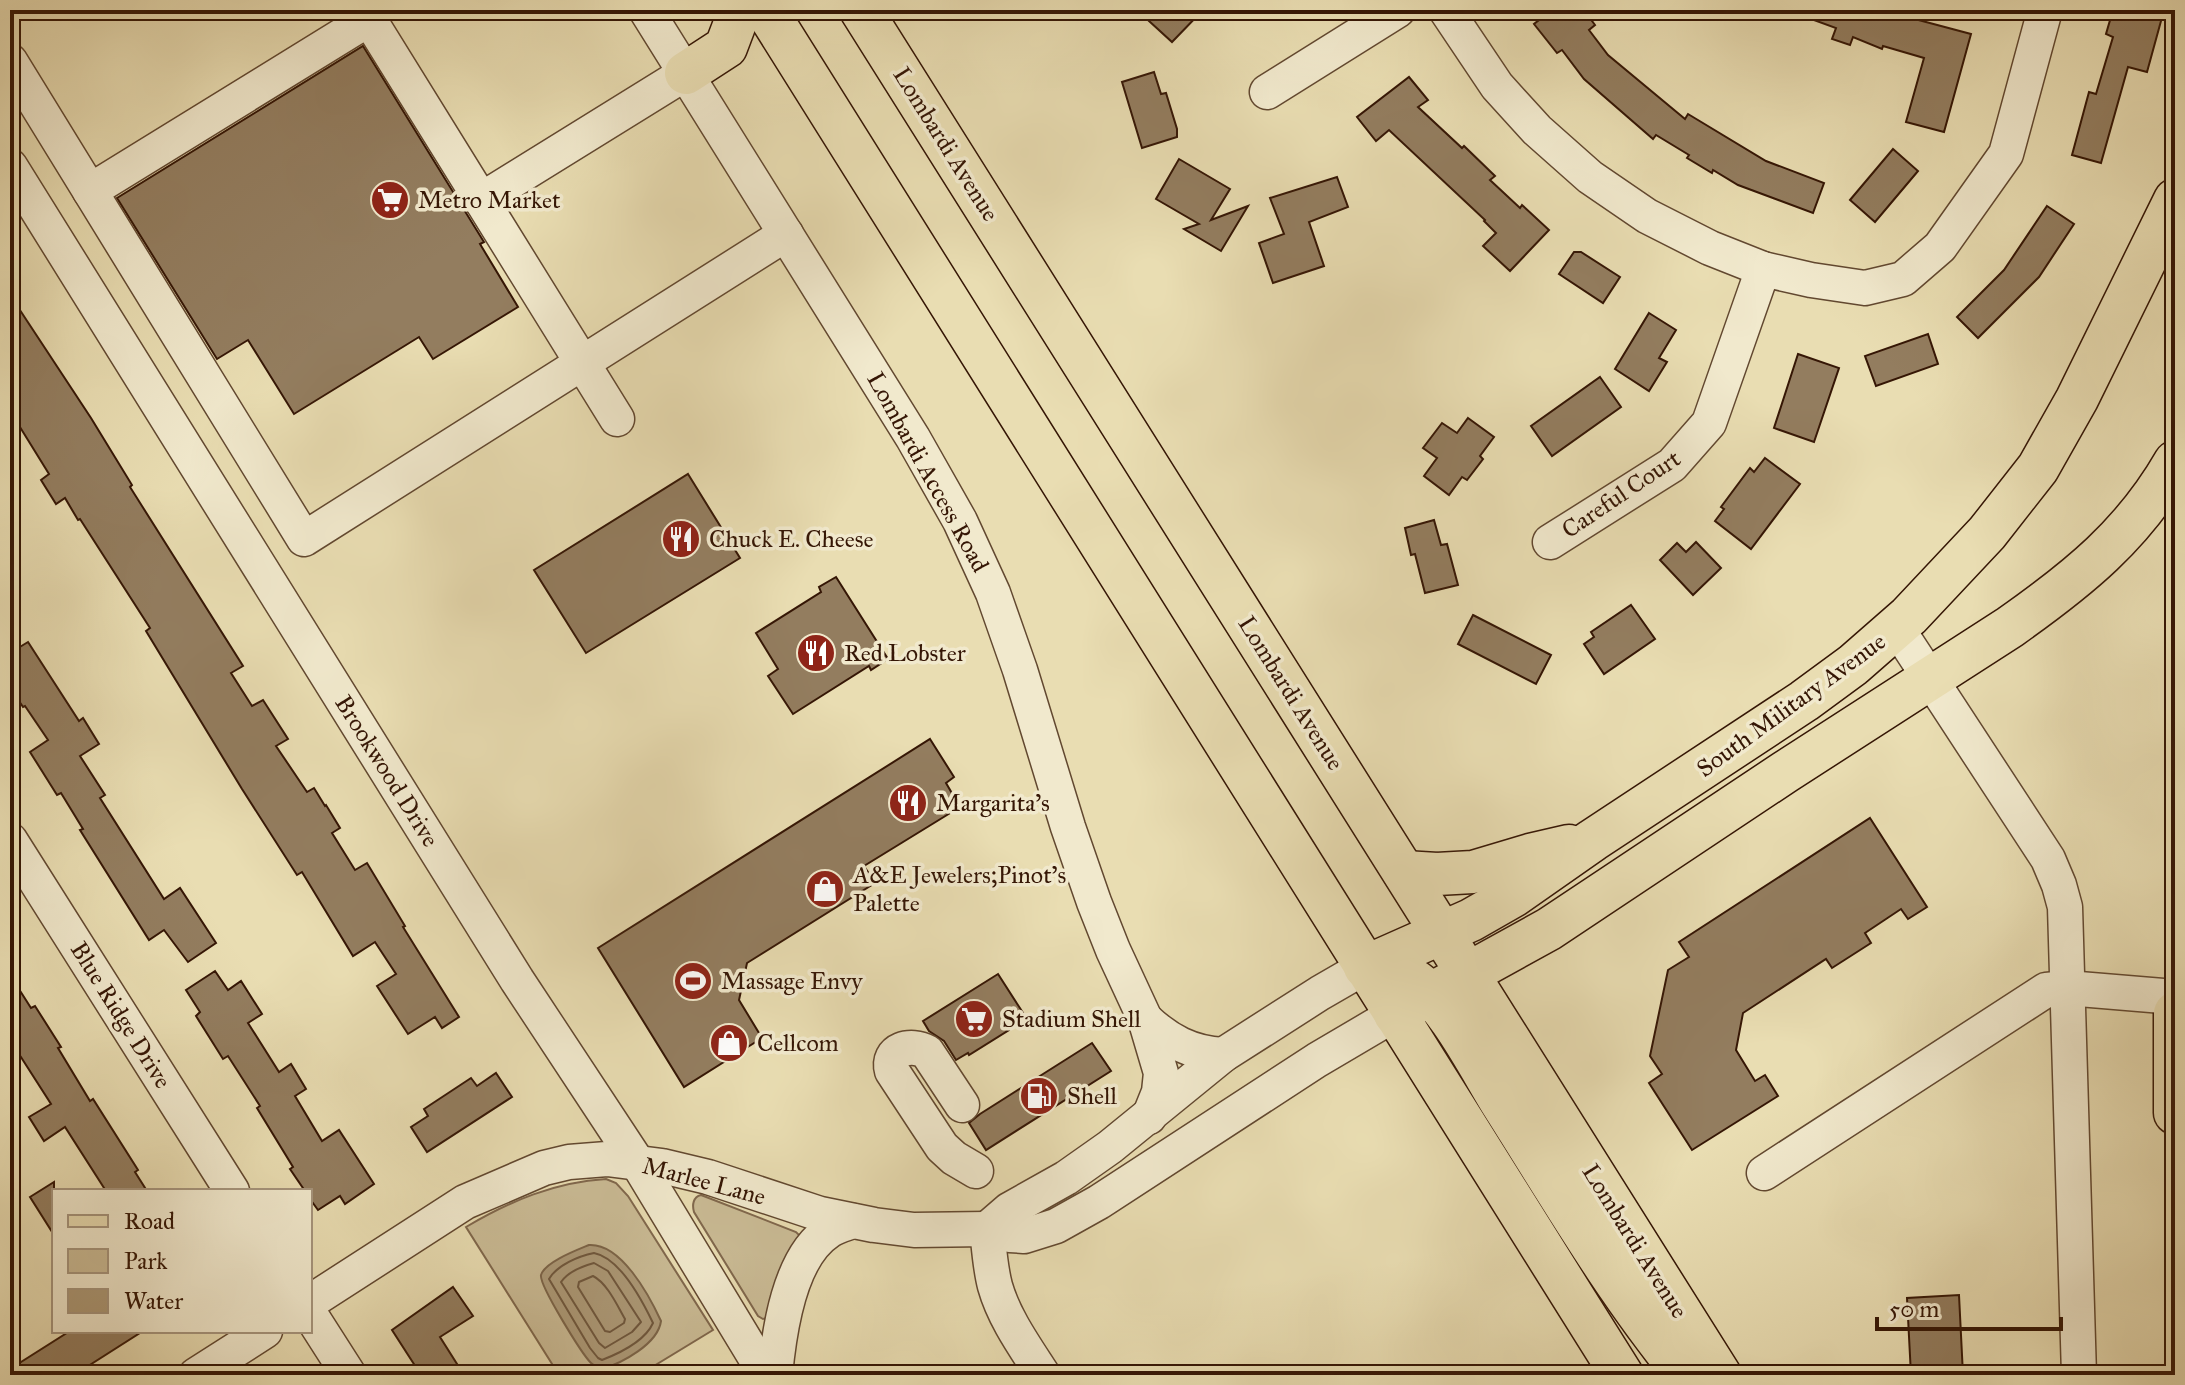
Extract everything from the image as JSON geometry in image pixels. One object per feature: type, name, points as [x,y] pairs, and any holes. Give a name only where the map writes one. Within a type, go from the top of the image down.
[{"type":"main road","points":[[766,10],[1622,1375]]},
{"type":"main road","name":"Lombardi Avenue","points":[[861,10],[1442,934],[1450,985],[1720,1375]]},
{"type":"main road","points":[[686,73],[733,28],[755,50],[800,65]]},
{"type":"main road","name":"South Military Avenue","points":[[1365,967],[1442,934],[1513,896],[1804,701],[1897,628],[1987,533],[2038,468],[2077,399],[2175,200]]},
{"type":"main road","name":"South Military Avenue","points":[[1395,1014],[1549,929],[2010,627],[2082,574],[2112,546],[2138,517],[2175,462]]},
{"type":"main road","points":[[1404,872],[1473,872],[1593,840]]},
{"type":"main road","points":[[1365,967],[1399,973],[1419,984],[1450,985],[1478,1064],[1611,1277],[1685,1375]]},
{"type":"main road","points":[[2175,1013],[2175,1113]]},
{"type":"street","name":"Lombardi Access Road","points":[[646,10],[913,438],[979,558],[1020,670],[1094,902],[1145,1019],[1161,1073],[1159,1092],[1149,1117]]},
{"type":"street","points":[[1267,92],[1398,10]]},
{"type":"street","points":[[1446,10],[1497,86],[1537,130],[1590,177],[1660,223],[1710,248],[1763,269],[1865,288],[1903,279],[1940,247],[2006,154],[2045,10]]},
{"type":"street","points":[[32,201],[84,181],[369,19],[617,419]]},
{"type":"street","points":[[10,61],[304,539],[786,234]]},
{"type":"street","points":[[481,200],[686,73]]},
{"type":"street","name":"Brookwood Drive","points":[[10,166],[517,980],[637,1162],[766,1375]]},
{"type":"street","name":"Careful Court","points":[[1550,542],[1672,465],[1709,423],[1763,269]]},
{"type":"street","points":[[243,540],[288,513]]},
{"type":"street","points":[[1897,628],[2048,859],[2065,907],[2079,1375]]},
{"type":"street","name":"Blue Ridge Drive","points":[[10,840],[231,1189]]},
{"type":"street","points":[[1043,1375],[997,1294],[987,1229],[1009,1210],[1073,1173],[1149,1117],[1223,1055],[1365,967]]},
{"type":"street","points":[[1764,1173],[2046,990],[2067,988],[2175,997]]},
{"type":"street","name":"Marlee Lane","points":[[312,1301],[465,1202],[544,1168],[569,1162],[607,1159],[698,1174],[810,1211],[914,1230],[987,1229],[1024,1236],[1047,1230],[1069,1220],[1317,1060],[1395,1014]]},
{"type":"street","name":"Lombardi Access Road","points":[[1145,1019],[1179,1045],[1223,1055]]},
{"type":"street","points":[[962,1105],[927,1052],[912,1047],[892,1057],[892,1071],[942,1147],[976,1171]]},
{"type":"street","points":[[775,1375],[781,1324],[800,1268],[821,1238],[853,1221]]},
{"type":"street","points":[[312,1317],[349,1375]]},
{"type":"street","points":[[196,1375],[262,1333]]},
{"type":"green space","points":[[606,1179],[616,1183],[628,1196],[713,1330],[639,1375],[559,1375],[466,1227],[533,1194],[569,1184]]},
{"type":"green space","points":[[701,1195],[800,1236],[771,1317],[763,1319],[758,1316],[694,1212],[694,1202]]},
{"type":"water","points":[[589,1245],[612,1252],[623,1261],[661,1321],[646,1345],[602,1369],[591,1363],[579,1347],[554,1305],[541,1275],[555,1261]]},
{"type":"building","points":[[1137,10],[1203,10],[1172,42]]},
{"type":"building","points":[[1552,10],[1584,10],[1595,25],[1589,30],[1608,55],[1685,119],[1688,114],[1766,161],[1824,183],[1813,213],[1738,185],[1713,170],[1712,173],[1656,135],[1653,139],[1584,79],[1562,50],[1557,53],[1534,24]]},
{"type":"building","points":[[1792,10],[1897,10],[1896,14],[1971,34],[1944,132],[1906,122],[1924,58],[1883,46],[1882,49],[1853,37],[1850,45],[1832,39],[1836,28]]},
{"type":"building","points":[[2113,10],[2164,10],[2147,72],[2128,67],[2101,163],[2072,155],[2089,92],[2096,94],[2113,37],[2106,34]]},
{"type":"building","points":[[363,46],[484,242],[480,244],[518,307],[433,359],[419,337],[294,414],[248,340],[217,359],[117,198]]},
{"type":"building","points":[[1154,72],[1161,94],[1166,93],[1177,137],[1142,148],[1122,82]]},
{"type":"building","points":[[1409,77],[1428,100],[1418,107],[1495,176],[1490,180],[1549,230],[1510,271],[1483,246],[1496,233],[1485,220],[1389,130],[1376,141],[1357,117]]},
{"type":"building","points":[[1893,149],[1918,171],[1875,222],[1850,200]]},
{"type":"building","points":[[1179,159],[1230,189],[1211,220],[1248,206],[1221,251],[1184,229],[1199,224],[1156,199]]},
{"type":"building","points":[[1337,177],[1348,207],[1309,222],[1324,266],[1273,283],[1259,243],[1284,234],[1270,198]]},
{"type":"building","points":[[2047,206],[2074,224],[2039,277],[1978,338],[1957,317],[2004,270]]},
{"type":"building","points":[[1574,252],[1581,252],[1620,277],[1603,303],[1559,274]]},
{"type":"building","points":[[10,295],[91,418],[132,485],[130,487],[243,666],[231,673],[252,706],[263,700],[288,739],[276,746],[307,792],[314,788],[326,805],[340,828],[332,833],[355,870],[367,863],[459,1017],[442,1028],[435,1017],[408,1034],[377,986],[396,974],[375,942],[353,956],[302,872],[297,875],[242,789],[146,631],[150,628],[80,519],[65,498],[56,504],[41,480],[49,474],[10,411]]},
{"type":"building","points":[[1649,313],[1676,330],[1659,358],[1667,362],[1649,391],[1615,369]]},
{"type":"building","points":[[1928,334],[1938,364],[1876,386],[1865,356]]},
{"type":"building","points":[[1798,354],[1839,368],[1814,442],[1774,428]]},
{"type":"building","points":[[1600,377],[1621,407],[1552,456],[1531,426]]},
{"type":"building","points":[[1468,418],[1494,437],[1467,480],[1462,477],[1449,495],[1424,476],[1437,458],[1423,448],[1442,423],[1457,433]]},
{"type":"building","points":[[1765,458],[1800,484],[1751,549],[1715,521],[1724,509],[1721,507],[1750,468],[1754,472]]},
{"type":"building","points":[[688,474],[740,558],[586,653],[534,570]]},
{"type":"building","points":[[1434,520],[1441,545],[1447,544],[1458,585],[1425,593],[1405,528]]},
{"type":"building","points":[[1696,542],[1721,568],[1693,595],[1660,560],[1677,543],[1686,552]]},
{"type":"building","points":[[836,577],[888,659],[871,670],[869,666],[793,714],[768,676],[778,669],[756,633],[821,592],[819,587]]},
{"type":"building","points":[[1631,605],[1655,639],[1604,674],[1584,644],[1594,637],[1591,632]]},
{"type":"building","points":[[1473,615],[1551,655],[1536,684],[1458,644]]},
{"type":"building","points":[[28,642],[79,721],[83,718],[99,744],[80,756],[105,795],[100,798],[164,899],[180,888],[216,943],[188,962],[164,930],[149,940],[80,830],[83,829],[61,793],[57,795],[30,752],[48,740],[10,687],[10,653]]},
{"type":"building","points":[[930,739],[954,777],[946,783],[960,807],[864,866],[875,883],[747,963],[739,1000],[762,1038],[684,1087],[598,948]]},
{"type":"building","points":[[1870,818],[1927,907],[1908,919],[1901,909],[1865,933],[1871,943],[1832,968],[1826,959],[1743,1013],[1736,1050],[1755,1081],[1765,1075],[1778,1096],[1692,1150],[1649,1083],[1662,1074],[1650,1056],[1668,970],[1689,957],[1679,942]]},
{"type":"building","points":[[215,971],[228,990],[241,981],[262,1014],[248,1023],[279,1072],[291,1064],[306,1089],[295,1096],[322,1141],[339,1130],[374,1184],[345,1204],[340,1196],[318,1210],[312,1202],[312,1189],[304,1189],[290,1169],[293,1167],[257,1108],[260,1106],[228,1056],[223,1059],[196,1016],[200,1012],[186,990]]},
{"type":"building","name":"Stadium Shell","points":[[998,974],[1025,1016],[1008,1027],[1009,1030],[956,1060],[944,1041],[929,1031],[923,1021]]},
{"type":"building","points":[[10,975],[31,1008],[35,1006],[90,1101],[93,1099],[138,1170],[135,1172],[146,1189],[105,1189],[65,1127],[44,1141],[29,1117],[51,1104],[10,1040]]},
{"type":"building","name":"Shell","points":[[1092,1043],[1111,1071],[986,1150],[969,1123]]},
{"type":"building","points":[[496,1073],[512,1097],[427,1152],[411,1127],[428,1116],[424,1109],[471,1078],[477,1086]]},
{"type":"building","points":[[54,1182],[52,1232],[30,1197]]},
{"type":"building","points":[[453,1287],[473,1316],[440,1337],[464,1375],[421,1375],[392,1330]]},
{"type":"building","points":[[1959,1295],[1963,1375],[1911,1375],[1907,1298]]},
{"type":"building","points":[[67,1333],[140,1333],[74,1375],[10,1375],[10,1369]]},
{"type":"place","name":"Metro Market","points":[[390,200]]},
{"type":"place","name":"Chuck E. Cheese","points":[[681,539]]},
{"type":"place","name":"Red Lobster","points":[[816,653]]},
{"type":"place","name":"Margarita's","points":[[908,803]]},
{"type":"place","name":"A&E Jewelers;Pinot's Palette","points":[[825,889]]},
{"type":"place","name":"Massage Envy","points":[[693,981]]},
{"type":"place","name":"Stadium Shell","points":[[974,1019]]},
{"type":"place","name":"Cellcom","points":[[729,1043]]},
{"type":"place","name":"Shell","points":[[1039,1096]]}]
